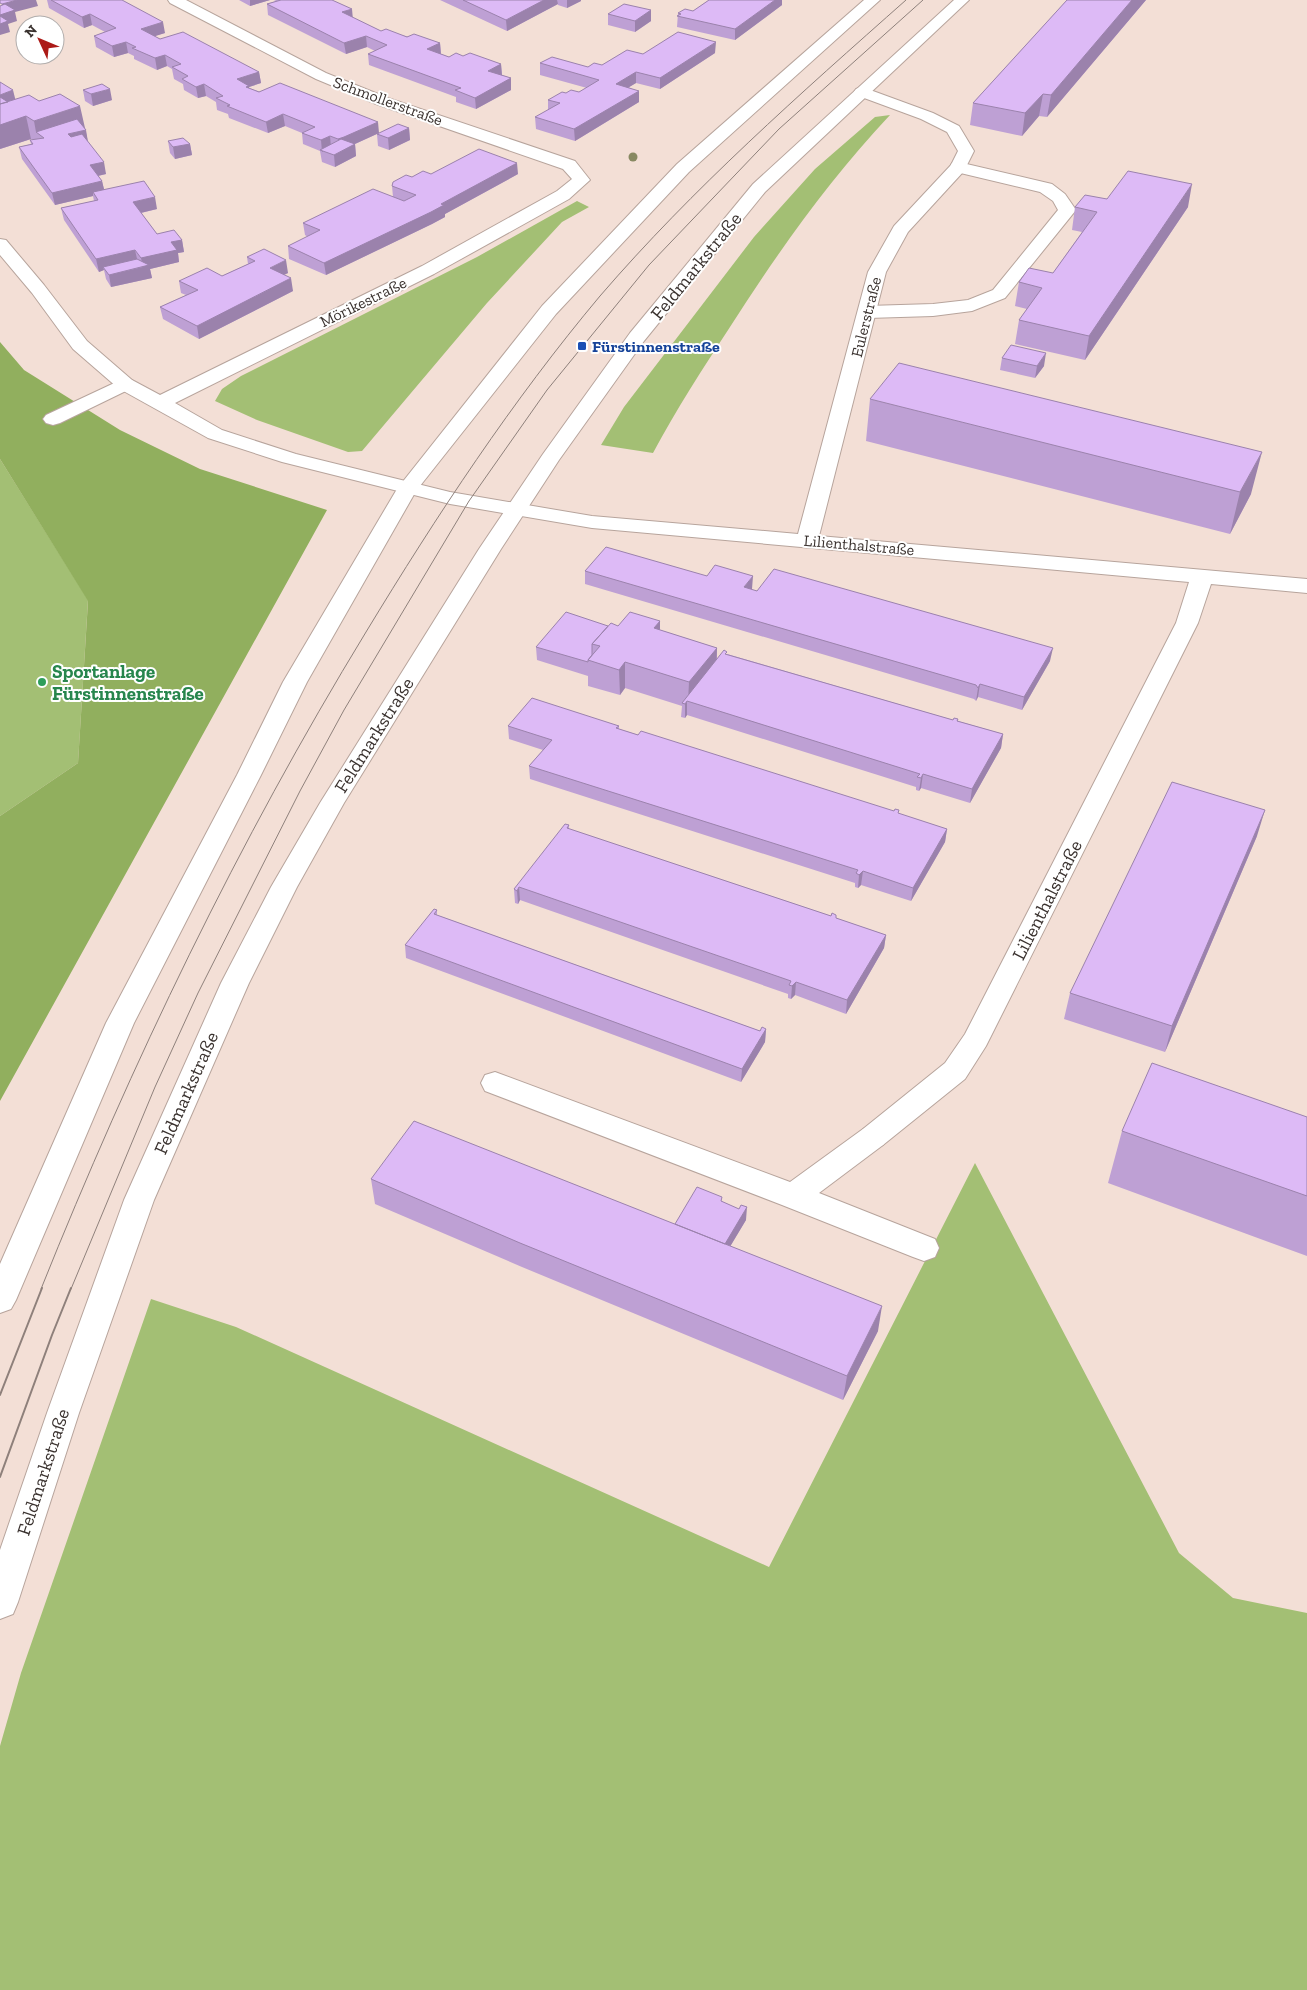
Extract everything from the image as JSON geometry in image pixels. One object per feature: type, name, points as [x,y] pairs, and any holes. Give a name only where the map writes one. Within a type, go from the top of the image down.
[{"type":"street","name":"Schmollerstraße","points":[[175,0],[321,76],[382,102],[569,165],[582,180],[563,195]]},
{"type":"street","points":[[0,1300],[120,1023],[249,775],[295,682],[407,489],[549,310],[655,196],[683,168],[872,0]]},
{"type":"street","name":"Feldmarkstraße","points":[[0,1602],[63,1413],[139,1200],[234,983],[284,887],[332,803],[550,458],[637,337],[759,188],[962,0]]},
{"type":"street","points":[[862,92],[928,116],[953,129],[966,151],[958,167],[1046,188],[1059,198],[1067,210],[999,294],[972,305],[933,310],[868,312]]},
{"type":"street","name":"Eulerstraße","points":[[807,540],[877,272],[900,230],[958,167]]},
{"type":"street","name":"Mörikestraße","points":[[160,403],[428,270],[563,195]]},
{"type":"street","points":[[0,244],[38,289],[80,345],[125,384],[215,434],[289,458],[407,489],[516,510]]},
{"type":"street","points":[[53,419],[125,384]]},
{"type":"street","name":"Lilienthalstraße","points":[[516,510],[592,522],[1307,586]]},
{"type":"street","name":"Lilienthalstraße","points":[[793,1196],[873,1137],[955,1071],[976,1039],[1187,623],[1202,577]]},
{"type":"street","points":[[495,1083],[793,1196],[924,1248]]},
{"type":"green space","points":[[890,115],[825,191],[786,244],[700,374],[653,453],[601,445],[624,407],[754,237],[815,169],[875,117]]},
{"type":"green space","points":[[577,201],[589,207],[562,222],[487,303],[362,451],[348,452],[257,420],[215,401],[222,389],[241,376],[477,257]]},
{"type":"green space","points":[[0,342],[24,370],[120,430],[200,469],[327,510],[0,1101],[0,816],[78,763],[88,601],[0,459]]},
{"type":"green space","name":"Sportanlage Fürstinnenstraße","points":[[0,459],[88,600],[78,763],[0,816]]},
{"type":"green space","points":[[975,1163],[1179,1553],[1233,1598],[1307,1613],[1307,1990],[0,1990],[0,1746],[21,1673],[151,1299],[236,1327],[769,1567]]},
{"type":"building","points":[[0,0],[17,0],[2,4]]},
{"type":"building","points":[[51,0],[122,0],[163,22],[141,29],[160,39],[183,32],[259,72],[237,79],[249,86],[246,87],[259,92],[280,83],[378,122],[338,139],[330,136],[321,140],[302,133],[315,127],[283,114],[266,122],[227,106],[230,105],[216,98],[223,96],[204,84],[196,87],[182,79],[188,76],[172,67],[181,64],[165,55],[155,58],[132,48],[136,47],[126,42],[112,46],[94,36],[116,28],[90,14],[82,17]]},
{"type":"building","points":[[281,0],[332,0],[352,9],[342,12],[381,31],[386,29],[407,37],[414,34],[440,43],[427,49],[449,57],[456,53],[463,56],[470,53],[501,64],[488,71],[511,78],[475,98],[455,90],[461,88],[368,54],[387,45],[366,36],[344,43],[267,4]]},
{"type":"building","points":[[463,0],[544,0],[506,20]]},
{"type":"building","points":[[709,0],[775,0],[735,29],[677,16],[681,14],[678,13],[685,9],[693,11]]},
{"type":"building","points":[[1067,0],[1132,0],[1051,95],[1043,94],[1025,113],[973,103]]},
{"type":"building","points":[[5,4],[15,10],[0,15],[0,6]]},
{"type":"building","points":[[624,4],[651,10],[635,21],[608,14]]},
{"type":"building","points":[[0,16],[8,21],[0,24]]},
{"type":"building","points":[[678,32],[716,42],[660,78],[636,72],[616,84],[639,91],[574,129],[535,117],[560,103],[548,100],[562,92],[566,93],[571,90],[579,92],[599,80],[540,63],[552,57],[588,67],[594,63],[602,65],[627,50],[643,54]]},
{"type":"building","points":[[0,82],[13,90],[0,95]]},
{"type":"building","points":[[102,84],[110,89],[91,94],[83,90]]},
{"type":"building","points":[[60,94],[80,106],[34,121],[26,116],[0,125],[0,104],[29,95],[39,101]]},
{"type":"building","points":[[0,97],[8,102],[0,104]]},
{"type":"building","points":[[77,119],[86,130],[68,134],[71,137],[82,134],[104,162],[90,165],[102,181],[52,193],[19,147],[33,144],[30,140],[44,138],[36,132]]},
{"type":"building","points":[[398,124],[409,128],[388,138],[377,134]]},
{"type":"building","points":[[183,138],[190,144],[173,147],[168,141]]},
{"type":"building","points":[[341,139],[355,144],[334,155],[320,150]]},
{"type":"building","points":[[479,149],[517,163],[441,204],[444,205],[431,212],[324,263],[288,246],[320,230],[303,223],[373,189],[404,201],[416,195],[392,186],[393,182],[406,175],[412,177],[423,171],[431,174]]},
{"type":"building","points":[[1128,171],[1192,184],[1089,336],[1019,320],[1042,288],[1019,282],[1029,268],[1053,273],[1097,212],[1075,207],[1085,195],[1107,199]]},
{"type":"building","points":[[144,181],[155,197],[133,202],[157,234],[174,230],[182,240],[171,242],[177,250],[141,258],[135,250],[96,259],[61,208],[98,200],[93,192]]},
{"type":"building","points":[[264,249],[286,260],[270,268],[291,278],[197,326],[160,307],[198,290],[179,281],[207,268],[222,276],[255,261],[247,257]]},
{"type":"building","points":[[137,259],[149,265],[109,275],[103,267]]},
{"type":"building","points":[[1011,345],[1046,353],[1037,366],[1002,358]]},
{"type":"building","points":[[899,363],[1262,452],[1240,492],[870,399]]},
{"type":"building","points":[[606,547],[707,576],[715,565],[753,576],[744,587],[757,591],[774,569],[1053,648],[1024,697],[980,684],[978,688],[976,685],[585,571]]},
{"type":"building","points":[[566,612],[608,626],[592,644],[592,655],[588,662],[536,647]]},
{"type":"building","points":[[630,612],[660,621],[654,628],[717,648],[689,682],[625,662],[619,670],[588,660],[600,646],[592,644],[611,623],[618,626]]},
{"type":"building","points":[[724,650],[727,652],[725,654],[953,720],[954,718],[958,719],[957,721],[1003,734],[972,789],[923,774],[921,778],[917,777],[920,774],[687,701],[685,704],[682,703]]},
{"type":"building","points":[[532,698],[619,726],[616,728],[638,735],[641,731],[894,811],[895,809],[899,810],[898,813],[947,829],[913,888],[863,871],[859,875],[856,873],[858,870],[529,766],[552,740],[508,726]]},
{"type":"building","points":[[1172,782],[1265,810],[1172,1026],[1070,993]]},
{"type":"building","points":[[565,824],[569,825],[567,828],[831,916],[832,913],[836,915],[836,918],[886,935],[847,1000],[796,982],[792,986],[789,985],[791,981],[519,887],[517,891],[514,889]]},
{"type":"building","points":[[434,909],[437,910],[434,914],[760,1031],[762,1027],[766,1029],[742,1069],[405,945]]},
{"type":"building","points":[[1152,1063],[1307,1117],[1307,1196],[1122,1131]]},
{"type":"building","points":[[414,1121],[882,1306],[847,1376],[520,1243],[371,1179]]},
{"type":"building","points":[[697,1187],[722,1197],[721,1201],[739,1209],[741,1205],[747,1207],[725,1244],[675,1224]]},
{"type":"tram line","points":[[41,1289],[112,1120],[150,1037],[231,872],[319,711],[393,588],[448,502],[536,376],[600,296],[636,256],[672,217],[748,143],[906,0]]},
{"type":"tram line","points":[[71,1289],[155,1087],[198,993],[300,791],[344,710],[469,501],[547,390],[649,265],[779,129],[923,0]]},
{"type":"tram line","points":[[0,1395],[42,1288]]},
{"type":"tram line","points":[[0,1477],[71,1288]]},
{"type":"place","name":"Fürstinnenstraße","points":[[582,346]]},
{"type":"place","name":"Sportanlage Fürstinnenstraße","points":[[42,682]]}]
